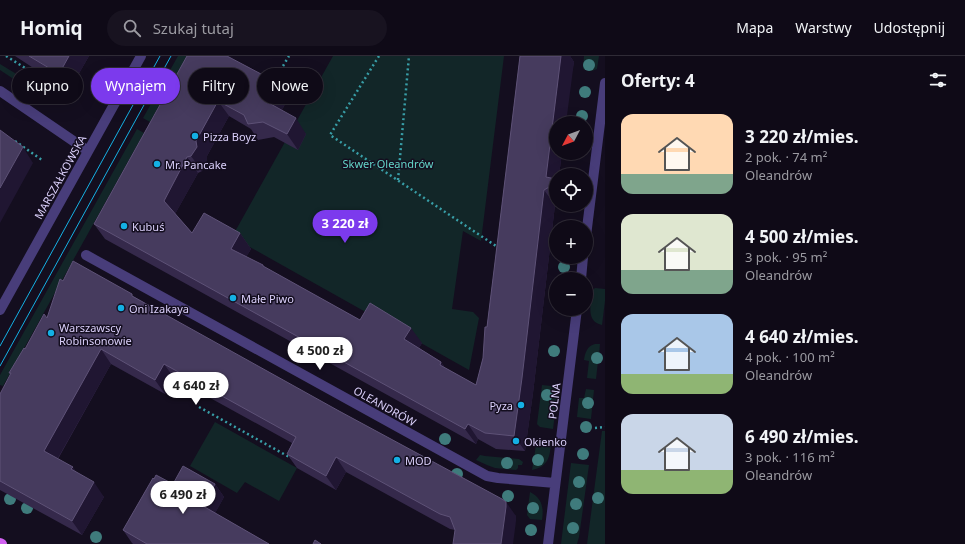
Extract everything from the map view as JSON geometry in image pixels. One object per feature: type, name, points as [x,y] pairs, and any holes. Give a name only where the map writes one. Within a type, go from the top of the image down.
[{"type":"street","name":"MARSZAŁKOWSKA","points":[[0,310],[141,56]]},
{"type":"street","points":[[588,220],[605,82]]},
{"type":"street","points":[[0,91],[88,151]]},
{"type":"street","name":"OLEANDRÓW","points":[[86,255],[487,476],[555,483]]},
{"type":"street","name":"POLNA","points":[[548,544],[576,316]]},
{"type":"path","points":[[6,56],[25,68]]},
{"type":"path","points":[[283,66],[289,56]]},
{"type":"path","points":[[379,56],[330,135],[500,248]]},
{"type":"path","points":[[398,180],[409,56]]},
{"type":"path","points":[[12,139],[42,160]]},
{"type":"path","points":[[199,407],[297,462]]},
{"type":"path","points":[[595,428],[605,427]]},
{"type":"green space","points":[[178,56],[187,56],[180,68],[171,68]]},
{"type":"green space","name":"Skwer Oleandrów","points":[[333,56],[504,56],[481,241],[463,231],[452,309],[473,312],[479,318],[469,370],[232,237],[306,104],[323,104],[323,74]]},
{"type":"green space","points":[[584,56],[599,56],[597,69],[592,71],[583,69]]},
{"type":"green space","points":[[0,64],[12,71],[12,78],[0,70]]},
{"type":"green space","points":[[151,104],[160,104],[150,122],[143,118]]},
{"type":"green space","points":[[137,129],[144,133],[3,386],[0,385],[0,375]]},
{"type":"green space","points":[[595,288],[605,289],[602,325],[593,320],[591,316],[593,316],[593,290]]},
{"type":"green space","points":[[595,344],[600,344],[599,355],[596,355],[594,358],[595,361],[598,361],[596,379],[587,378],[589,361],[584,360],[588,348]]},
{"type":"green space","points":[[542,385],[553,386],[558,390],[553,429],[540,427],[537,424]]},
{"type":"green space","points":[[586,389],[594,390],[591,419],[577,417],[579,398],[584,398]]},
{"type":"green space","points":[[215,422],[297,468],[279,501],[245,482],[237,493],[190,466]]},
{"type":"green space","points":[[602,431],[605,431],[605,544],[587,544]]},
{"type":"green space","points":[[540,442],[551,443],[549,457],[545,464],[532,470],[536,445]]},
{"type":"green space","points":[[480,455],[519,459],[523,462],[522,465],[518,465],[516,470],[495,468],[476,460]]},
{"type":"green space","points":[[571,463],[589,465],[577,544],[561,544]]},
{"type":"green space","points":[[530,492],[540,500],[543,511],[542,520],[530,519],[527,515]]},
{"type":"building","points":[[29,56],[69,56],[62,68],[49,68]]},
{"type":"building","points":[[187,56],[227,56],[257,72],[257,104],[271,104],[296,118],[287,134],[263,122],[248,124],[244,115],[224,104],[249,104],[249,68],[188,68],[188,104],[216,104],[196,141],[197,147],[191,156],[187,157],[164,201],[192,233],[204,213],[240,233],[231,249],[263,265],[360,320],[370,303],[411,328],[404,339],[441,362],[440,365],[476,385],[483,358],[485,327],[487,327],[520,56],[561,56],[554,116],[549,116],[549,153],[546,177],[549,178],[549,187],[544,190],[514,436],[485,433],[468,424],[465,429],[94,224],[160,104],[180,104],[180,69]]},
{"type":"building","points":[[0,130],[23,147],[0,188]]},
{"type":"building","points":[[73,261],[132,294],[132,296],[339,411],[502,499],[506,502],[506,507],[501,544],[453,544],[455,530],[450,517],[440,514],[336,457],[326,476],[287,454],[296,437],[164,364],[155,380],[101,349],[44,451],[73,467],[71,469],[94,482],[72,521],[0,481],[0,394],[11,373],[9,373],[24,348],[25,349],[44,314],[47,318],[60,279],[63,281]]},
{"type":"building","points":[[183,466],[215,484],[203,506],[269,544],[147,544],[123,530],[153,478],[154,479],[156,475],[173,484]]},
{"type":"building","points":[[315,540],[321,544],[313,544]]},
{"type":"tram line","points":[[0,346],[160,56]]},
{"type":"tram line","points":[[0,366],[171,56]]},
{"type":"place","name":"Pizza Boyz","points":[[195,136]]},
{"type":"place","name":"Mr. Pancake","points":[[157,164]]},
{"type":"place","name":"Kubuś","points":[[124,226]]},
{"type":"place","name":"Małe Piwo","points":[[233,298]]},
{"type":"place","name":"Oni Izakaya","points":[[121,308]]},
{"type":"place","name":"Warszawscy Robinsonowie","points":[[51,333]]},
{"type":"place","name":"Pyza","points":[[521,405]]},
{"type":"place","name":"Okienko","points":[[516,441]]},
{"type":"place","name":"MOD","points":[[397,460]]}]
